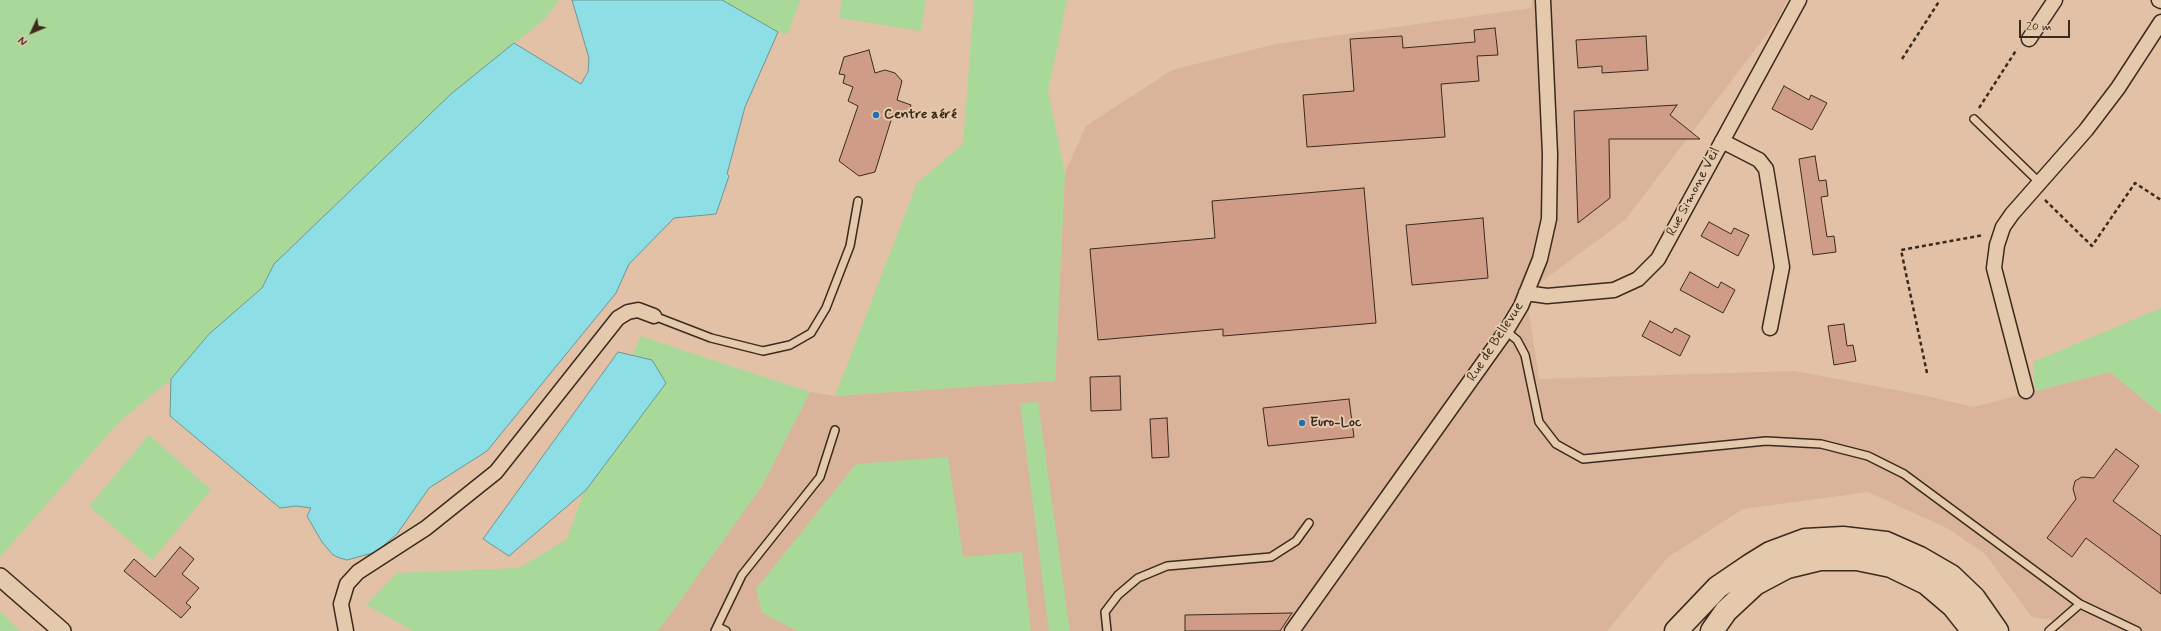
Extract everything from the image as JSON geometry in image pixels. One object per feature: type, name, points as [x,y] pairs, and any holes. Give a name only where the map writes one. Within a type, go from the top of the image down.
[{"type":"highway","points":[[1676,631],[1718,587],[1770,553],[1805,540],[1843,538],[1886,544],[1920,558],[1951,576],[1968,593],[1997,631]]},
{"type":"highway","points":[[1712,631],[1726,611],[1755,584],[1787,567],[1820,559],[1850,558],[1891,566],[1926,583],[1953,606],[1973,631]]},
{"type":"street","name":"Rue de Bellevue","points":[[1292,631],[1506,331],[1521,306],[1540,259],[1549,219],[1550,154],[1543,0]]},
{"type":"street","name":"Rue Simone Veil","points":[[1526,293],[1547,296],[1614,290],[1638,279],[1658,259],[1799,0]]},
{"type":"street","points":[[2029,38],[2055,0]]},
{"type":"street","points":[[2026,391],[1994,268],[1997,246],[2002,232],[2012,214],[2086,130],[2114,94],[2161,22]]},
{"type":"street","points":[[1722,141],[1759,160],[1766,169],[1782,267],[1770,328]]},
{"type":"street","points":[[346,631],[341,604],[346,584],[358,572],[426,528],[496,472],[618,318],[628,312],[638,310],[654,316]]},
{"type":"street","points":[[0,577],[62,631]]},
{"type":"lane","points":[[1974,119],[2037,186]]},
{"type":"lane","points":[[654,316],[711,338],[763,351],[790,345],[811,333],[826,308],[850,246],[858,201]]},
{"type":"lane","points":[[1506,331],[1517,340],[1525,356],[1539,422],[1556,444],[1583,459],[1766,441],[1821,444],[1868,456],[1904,474],[2080,604],[2137,631]]},
{"type":"lane","points":[[726,631],[717,629],[742,575],[820,478],[835,430]]},
{"type":"lane","points":[[1107,631],[1105,612],[1118,595],[1138,578],[1167,566],[1270,557],[1296,541],[1309,523]]},
{"type":"lane","points":[[2049,631],[2080,604]]},
{"type":"path","points":[[1902,59],[1940,0]]},
{"type":"path","points":[[1974,119],[1980,103],[2022,42],[2029,38]]},
{"type":"path","points":[[2037,186],[2092,246],[2135,183],[2161,200]]},
{"type":"path","points":[[1927,373],[1901,250],[2002,232]]},
{"type":"shaded area","points":[[1532,0],[1787,0],[1777,21],[1625,220],[1526,293],[1539,379],[1795,371],[1927,396],[1973,407],[2110,372],[2161,414],[2161,631],[2066,631],[2052,620],[2032,617],[1985,554],[1949,529],[1868,492],[1743,509],[1668,557],[1607,631],[657,631],[762,486],[810,392],[835,396],[1055,381],[1065,173],[1086,126],[1172,70],[1276,44],[1531,8]]},
{"type":"green space","points":[[0,0],[559,0],[545,19],[451,94],[274,264],[262,288],[209,334],[171,379],[117,424],[0,557]]},
{"type":"green space","points":[[722,0],[800,0],[788,34],[778,32]]},
{"type":"green space","points":[[842,0],[926,0],[921,31],[839,18]]},
{"type":"green space","points":[[974,0],[1067,0],[1048,91],[1065,173],[1055,381],[835,396],[917,183],[963,144]]},
{"type":"green space","points":[[2161,308],[2161,414],[2110,372],[2035,391],[2033,362]]},
{"type":"green space","points":[[640,336],[810,392],[762,486],[657,631],[413,631],[366,605],[397,573],[519,568],[567,539]]},
{"type":"green space","points":[[1038,402],[1070,631],[1049,631],[1020,403]]},
{"type":"green space","points":[[149,435],[211,490],[152,560],[89,506]]},
{"type":"green space","points":[[948,457],[963,557],[1022,552],[1031,631],[797,631],[762,613],[756,589],[856,464]]},
{"type":"green space","points":[[0,611],[20,631],[0,631]]},
{"type":"water","points":[[572,0],[722,0],[778,32],[745,107],[727,174],[729,176],[716,214],[674,218],[629,264],[616,293],[487,451],[429,488],[397,534],[376,552],[347,560],[340,558],[333,555],[322,542],[307,516],[311,508],[296,506],[280,508],[170,416],[171,379],[209,334],[262,288],[274,264],[451,94],[514,43],[581,84],[588,72],[589,58]]},
{"type":"water","points":[[618,352],[652,360],[666,383],[586,490],[509,556],[483,539]]},
{"type":"building","points":[[1495,28],[1498,55],[1477,56],[1479,81],[1441,84],[1445,137],[1307,147],[1303,95],[1354,91],[1350,39],[1402,36],[1403,48],[1475,42],[1474,30]]},
{"type":"building","points":[[1646,36],[1648,70],[1602,73],[1602,66],[1578,68],[1576,40]]},
{"type":"building","name":"Centre aéré","points":[[869,50],[875,73],[885,70],[895,73],[902,81],[897,100],[911,105],[907,119],[893,114],[875,172],[859,176],[839,161],[858,106],[848,101],[853,87],[843,83],[845,75],[839,74],[844,57]]},
{"type":"building","points":[[1784,86],[1809,100],[1811,95],[1827,103],[1812,130],[1772,109]]},
{"type":"building","points":[[1677,105],[1670,115],[1700,139],[1609,139],[1610,198],[1578,223],[1574,111]]},
{"type":"building","points":[[1815,156],[1819,181],[1826,180],[1828,196],[1821,197],[1827,237],[1834,236],[1836,252],[1813,255],[1799,159]]},
{"type":"building","points":[[1364,188],[1376,323],[1223,336],[1223,329],[1098,340],[1090,249],[1215,238],[1212,201]]},
{"type":"building","points":[[1483,218],[1488,278],[1412,285],[1406,225]]},
{"type":"building","points":[[1709,222],[1731,234],[1734,228],[1749,235],[1738,256],[1701,236]]},
{"type":"building","points":[[1690,272],[1718,288],[1721,282],[1735,290],[1723,313],[1680,290]]},
{"type":"building","points":[[1650,321],[1672,333],[1675,328],[1690,336],[1680,356],[1642,336]]},
{"type":"building","points":[[1844,324],[1847,346],[1853,345],[1856,361],[1834,365],[1828,326]]},
{"type":"building","points":[[1120,376],[1121,410],[1091,411],[1090,377]]},
{"type":"building","points":[[1349,399],[1354,437],[1268,446],[1263,408]]},
{"type":"building","points":[[1167,418],[1169,457],[1152,458],[1150,419]]},
{"type":"building","points":[[2116,449],[2139,466],[2113,501],[2161,536],[2161,594],[2086,538],[2072,557],[2047,538],[2076,499],[2073,489],[2075,481],[2082,477],[2094,478]]},
{"type":"building","points":[[180,547],[194,559],[182,574],[199,588],[186,603],[191,607],[181,618],[124,571],[134,559],[155,577]]},
{"type":"building","points":[[1292,613],[1280,631],[1185,631],[1185,615]]},
{"type":"place","name":"Centre aéré","points":[[876,115]]},
{"type":"place","name":"Euro-Loc","points":[[1302,423]]}]
